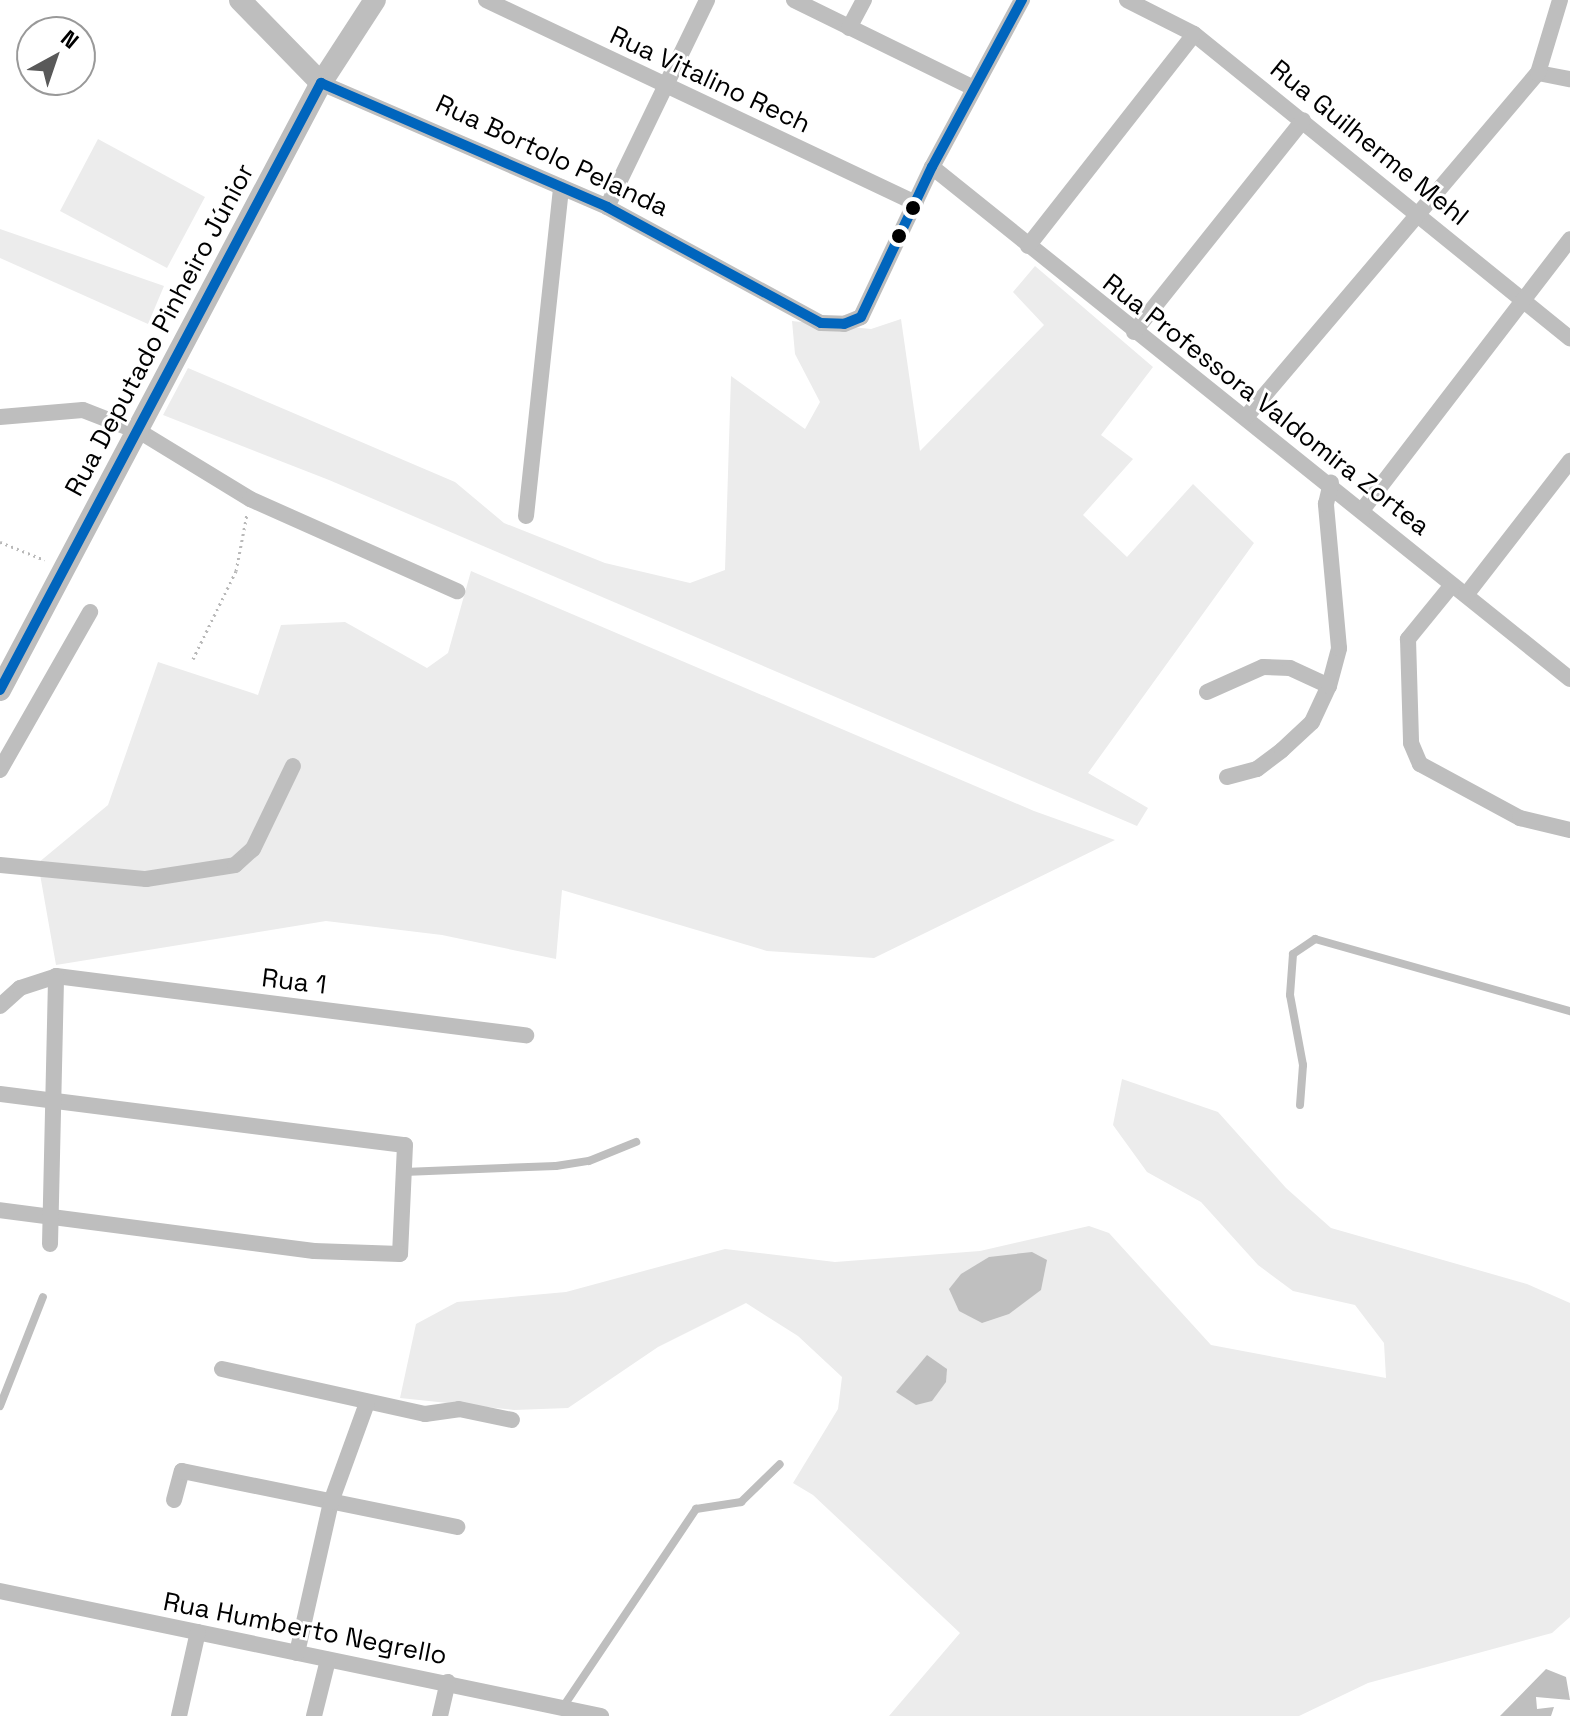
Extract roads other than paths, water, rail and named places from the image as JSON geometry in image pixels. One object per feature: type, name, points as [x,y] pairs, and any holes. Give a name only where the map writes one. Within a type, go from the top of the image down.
[{"type":"street","name":"Rua Bortolo Pelanda","points":[[240,0],[321,83],[607,207],[821,323],[844,324],[861,317],[915,203]]},
{"type":"street","name":"Rua Deputado Pinheiro Júnior","points":[[0,690],[321,83],[375,0]]},
{"type":"street","name":"Rua Vitalino Rech","points":[[486,0],[915,203]]},
{"type":"street","points":[[607,207],[707,0]]},
{"type":"street","points":[[794,0],[974,88]]},
{"type":"street","points":[[849,28],[864,0]]},
{"type":"street","points":[[915,203],[1022,0]]},
{"type":"street","name":"Rua Guilherme Mehl","points":[[1127,0],[1194,34],[1418,211],[1570,339]]},
{"type":"street","points":[[1246,417],[1538,73],[1560,0]]},
{"type":"street","points":[[1028,246],[1194,34]]},
{"type":"street","points":[[1538,73],[1570,79]]},
{"type":"street","points":[[1134,332],[1303,120]]},
{"type":"street","name":"Rua Professora Valdomira Zortea","points":[[932,167],[1134,332],[1331,483],[1570,679]]},
{"type":"street","points":[[526,516],[561,187]]},
{"type":"street","points":[[1363,509],[1570,239]]},
{"type":"street","points":[[0,417],[83,410],[142,433],[250,499],[457,591]]},
{"type":"street","points":[[1570,461],[1459,590],[1408,639],[1411,743],[1420,764],[1520,818],[1570,830]]},
{"type":"street","points":[[1227,777],[1257,769],[1282,750],[1312,722],[1329,686],[1339,648],[1326,504],[1331,483]]},
{"type":"street","points":[[0,770],[90,612]]},
{"type":"street","points":[[1207,692],[1263,667],[1290,668],[1329,686]]},
{"type":"street","points":[[0,865],[146,879],[235,865],[253,849],[293,766]]},
{"type":"street","points":[[0,1006],[20,988],[56,976],[50,1244]]},
{"type":"street","name":"Rua 1","points":[[56,976],[526,1035]]},
{"type":"street","points":[[0,1094],[405,1145],[400,1254],[314,1251],[0,1210]]},
{"type":"street","points":[[222,1369],[425,1414],[459,1409],[512,1420]]},
{"type":"street","points":[[297,1653],[331,1502],[367,1403]]},
{"type":"street","points":[[174,1500],[182,1471],[457,1527]]},
{"type":"street","name":"Rua Humberto Negrello","points":[[0,1591],[601,1716]]},
{"type":"street","points":[[179,1716],[198,1632]]},
{"type":"street","points":[[314,1716],[328,1660]]},
{"type":"street","points":[[440,1716],[448,1682]]},
{"type":"lane","points":[[1300,1105],[1303,1065],[1290,995],[1293,954],[1315,939],[1570,1011]]},
{"type":"lane","points":[[404,1172],[556,1166],[589,1161],[636,1142]]},
{"type":"lane","points":[[0,1406],[43,1297]]},
{"type":"lane","points":[[570,1711],[696,1509],[741,1502],[780,1464]]}]
